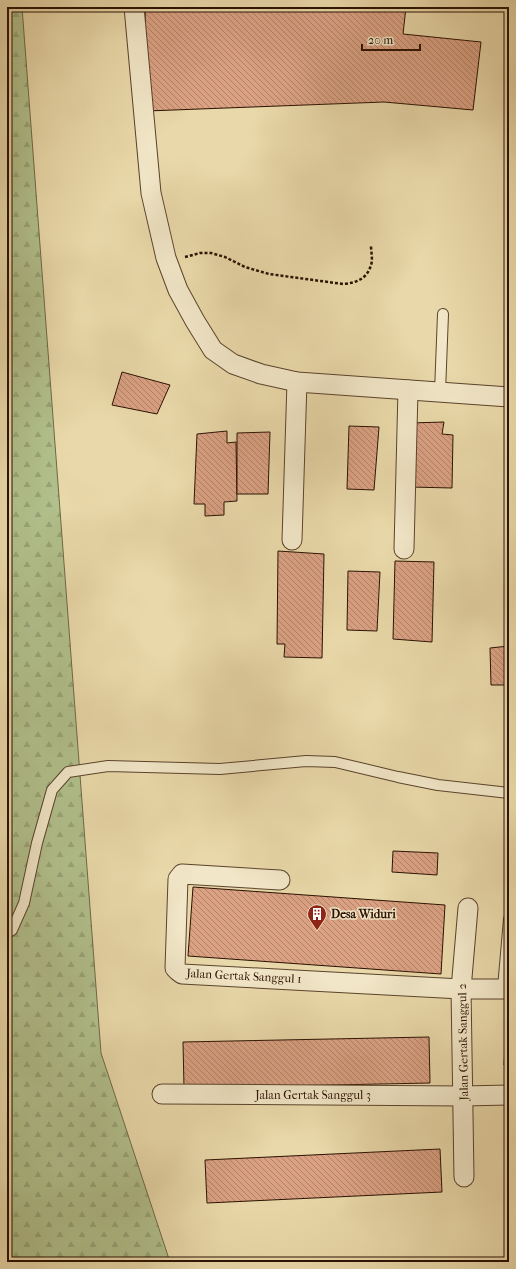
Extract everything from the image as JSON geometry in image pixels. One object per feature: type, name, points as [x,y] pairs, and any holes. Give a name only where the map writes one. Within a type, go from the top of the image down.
[{"type":"street","points":[[134,7],[151,193],[166,258],[178,290],[213,350],[233,364],[261,374],[297,382],[509,397]]},
{"type":"street","points":[[292,540],[297,382]]},
{"type":"street","points":[[404,549],[408,390]]},
{"type":"street","name":"Jalan Gertak Sanggul 1","points":[[280,880],[182,874],[178,879],[177,891],[175,968],[182,974],[461,988],[506,988]]},
{"type":"street","name":"Jalan Gertak Sanggul 2","points":[[464,1177],[461,988],[468,908]]},
{"type":"street","name":"Jalan Gertak Sanggul 3","points":[[162,1094],[509,1095]]},
{"type":"lane","points":[[440,392],[443,314]]},
{"type":"lane","points":[[7,933],[12,930],[24,903],[37,842],[52,790],[68,772],[108,766],[220,768],[306,761],[335,762],[398,778],[438,785],[509,793]]},
{"type":"lane","points":[[506,988],[509,919]]},
{"type":"path","points":[[166,258],[186,257],[200,253],[211,253],[225,257],[245,267],[269,274],[343,284],[354,283],[364,277],[372,265],[371,246]]},
{"type":"green space","points":[[7,7],[22,7],[101,1053],[170,1262],[7,1262]]},
{"type":"building","points":[[145,7],[406,7],[403,34],[481,42],[473,110],[384,102],[147,111]]},
{"type":"building","points":[[122,372],[170,385],[157,414],[112,405]]},
{"type":"building","points":[[444,422],[442,434],[453,435],[452,488],[410,487],[410,423]]},
{"type":"building","points":[[349,426],[379,427],[374,490],[347,489]]},
{"type":"building","points":[[227,431],[227,443],[236,442],[237,501],[224,502],[224,515],[205,516],[205,504],[194,504],[197,434]]},
{"type":"building","points":[[270,432],[268,494],[237,494],[237,433]]},
{"type":"building","points":[[278,551],[324,554],[322,658],[284,657],[285,644],[277,644]]},
{"type":"building","points":[[395,561],[434,562],[432,642],[393,639]]},
{"type":"building","points":[[348,571],[380,572],[377,631],[347,630]]},
{"type":"building","points":[[509,646],[509,685],[491,685],[490,648]]},
{"type":"building","points":[[393,851],[438,853],[437,875],[392,872]]},
{"type":"building","name":"Desa Widuri","points":[[193,887],[445,905],[441,974],[188,956]]},
{"type":"building","points":[[507,1013],[509,1013],[509,1065],[504,1065]]},
{"type":"building","points":[[429,1037],[430,1083],[184,1088],[183,1042]]},
{"type":"building","points":[[509,1111],[509,1163],[506,1163]]},
{"type":"building","points":[[440,1149],[442,1192],[207,1203],[205,1160]]},
{"type":"place","name":"Desa Widuri","points":[[317,931]]}]
